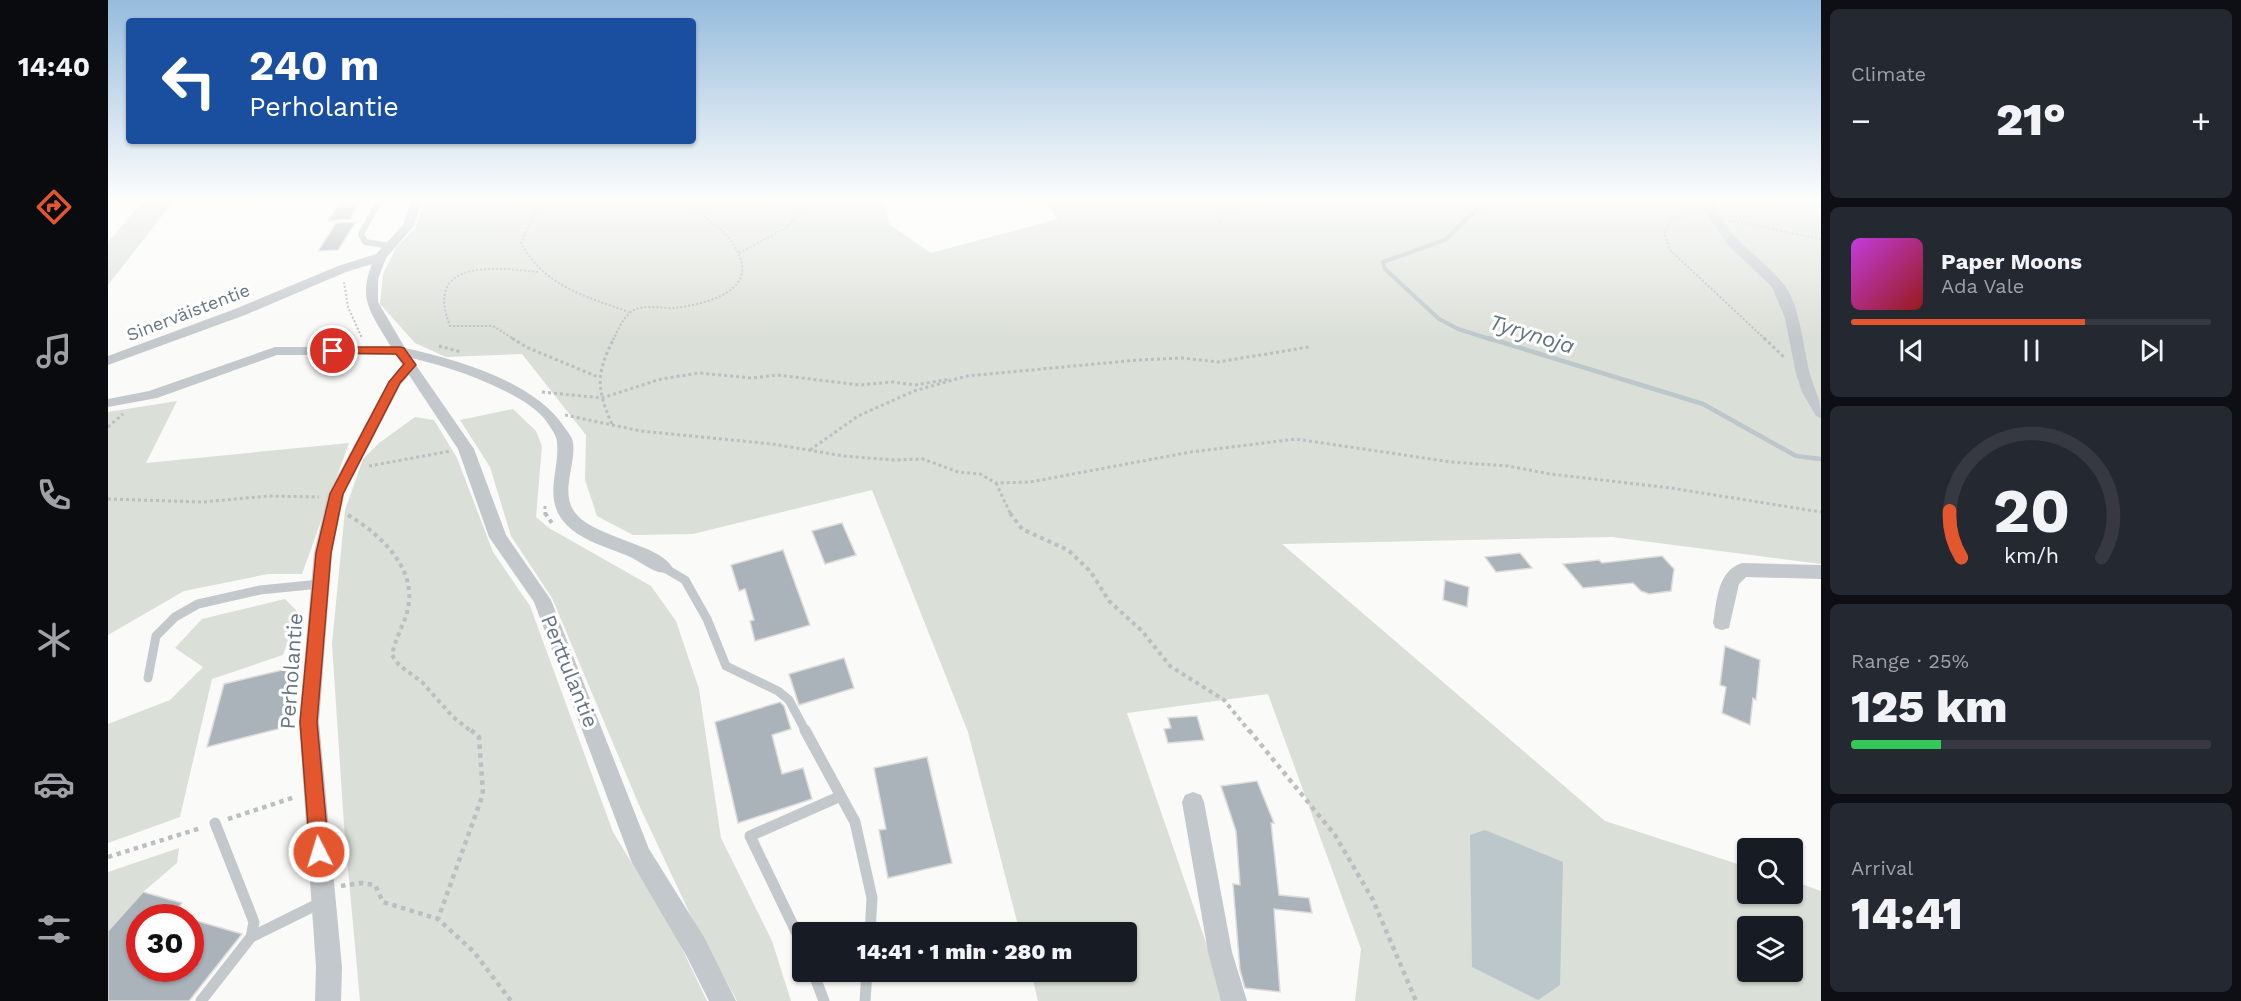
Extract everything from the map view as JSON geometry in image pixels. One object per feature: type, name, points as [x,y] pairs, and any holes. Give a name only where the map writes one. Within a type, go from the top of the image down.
[{"type":"street","points":[[1734,245],[1778,285],[1792,318],[1803,374],[1809,392],[1821,413]]},
{"type":"street","name":"Perttulantie","points":[[390,246],[380,257],[372,279],[372,302],[405,358],[466,449],[498,537],[542,600],[640,855],[694,946],[723,1001]]},
{"type":"street","name":"Sinerväistentie","points":[[108,361],[240,312],[342,269],[380,257]]},
{"type":"street","points":[[108,403],[152,395],[275,351],[369,351],[405,358],[444,361],[522,394],[552,420],[565,440],[560,499],[570,518],[593,535],[642,555],[663,567]]},
{"type":"street","name":"Perholantie","points":[[328,1001],[329,967],[309,722],[323,553],[335,501],[405,358]]},
{"type":"street","points":[[1722,623],[1730,581],[1742,570],[1821,572]]},
{"type":"street","points":[[1193,802],[1220,952],[1234,1001]]},
{"type":"lane","points":[[382,245],[390,246]]},
{"type":"lane","points":[[663,567],[685,580],[707,619],[726,666],[778,692],[789,700],[855,822],[872,898],[871,922]]},
{"type":"lane","points":[[148,678],[156,636],[175,617],[198,604],[260,590],[321,584]]},
{"type":"lane","points":[[792,923],[750,836],[841,796]]},
{"type":"lane","points":[[215,824],[254,922],[251,937]]},
{"type":"lane","points":[[201,1001],[251,937],[323,897]]},
{"type":"lane","points":[[817,982],[824,1001]]},
{"type":"lane","points":[[865,1001],[866,982]]},
{"type":"path","points":[[522,245],[527,258],[539,272],[561,285],[629,312]]},
{"type":"path","points":[[612,424],[602,398],[598,377],[614,337],[629,312],[643,307],[672,308],[727,295],[740,284],[744,268],[733,245]]},
{"type":"path","points":[[739,253],[756,245]]},
{"type":"path","points":[[1668,245],[1670,250],[1803,374]]},
{"type":"path","points":[[342,269],[348,307],[369,351]]},
{"type":"path","points":[[539,272],[493,269],[466,271],[449,280],[445,290],[450,326],[493,326],[526,347],[598,377]]},
{"type":"path","points":[[537,392],[602,398],[651,384],[661,378],[699,373],[752,378],[777,375],[860,385],[892,382],[915,385],[967,376],[1138,360],[1182,358],[1218,362],[1310,347]]},
{"type":"path","points":[[810,450],[858,416],[914,391],[967,376]]},
{"type":"path","points":[[552,420],[563,415],[641,431],[679,433],[843,456],[894,460],[923,459],[958,472],[980,474],[996,483],[1030,482],[1191,452],[1296,439],[1451,462],[1508,466],[1550,474],[1671,489],[1821,512]]},
{"type":"path","points":[[349,469],[466,449]]},
{"type":"path","points":[[996,483],[1011,515],[1022,529],[1068,550],[1091,572],[1109,601],[1142,631],[1170,666],[1224,700],[1335,835],[1372,900],[1416,1001]]},
{"type":"path","points":[[108,499],[203,502],[268,496],[335,501],[377,535],[398,562],[410,591],[408,610],[394,643],[392,655],[399,665],[422,682],[453,717],[479,737],[483,794],[438,919]]},
{"type":"path","points":[[323,897],[345,885],[361,883],[375,885],[383,902],[438,919],[474,952],[511,1001]]},
{"type":"shaded area","points":[[108,245],[139,245],[108,285]]},
{"type":"shaded area","points":[[399,245],[919,245],[931,253],[962,245],[1821,245],[1821,564],[1612,537],[1282,544],[1605,821],[1737,864],[1737,904],[1803,904],[1803,885],[1821,891],[1821,1001],[1355,1001],[1361,949],[1268,694],[1127,713],[1226,1001],[1038,1001],[1033,982],[1137,982],[1137,922],[1017,922],[968,732],[872,490],[693,534],[633,535],[597,516],[585,480],[586,435],[522,354],[446,357],[415,343],[380,304],[383,274]]},
{"type":"shaded area","points":[[177,401],[146,463],[349,443],[302,574],[268,574],[184,591],[108,635],[108,412]]},
{"type":"shaded area","points":[[513,409],[536,431],[542,446],[536,517],[549,528],[651,586],[676,621],[699,689],[721,838],[772,941],[791,1001],[737,1001],[689,912],[639,805],[552,598],[511,536],[490,467],[460,420]]},
{"type":"shaded area","points":[[415,417],[434,420],[457,458],[493,552],[530,606],[613,832],[676,936],[707,1001],[360,1001],[344,825],[332,644],[345,510],[363,459],[379,443]]},
{"type":"shaded area","points":[[285,599],[299,613],[283,655],[212,679],[180,817],[108,843],[108,724],[170,700],[203,667],[175,648],[202,619]]},
{"type":"shaded area","points":[[1485,830],[1563,862],[1560,985],[1538,1000],[1472,967],[1470,835]]},
{"type":"shaded area","points":[[179,848],[177,863],[132,904],[126,904],[126,911],[108,931],[108,872]]},
{"type":"building","points":[[322,245],[341,245],[338,250],[318,251]]},
{"type":"building","points":[[842,523],[856,555],[825,564],[812,531]]},
{"type":"building","points":[[783,550],[810,625],[755,641],[750,621],[754,620],[745,589],[739,591],[731,565]]},
{"type":"building","points":[[1520,553],[1532,568],[1496,572],[1485,557]]},
{"type":"building","points":[[1662,556],[1674,569],[1671,591],[1649,594],[1641,591],[1633,583],[1583,588],[1563,564],[1599,560],[1602,563]]},
{"type":"building","points":[[1445,580],[1469,587],[1467,607],[1443,600]]},
{"type":"building","points":[[1725,646],[1760,660],[1756,700],[1753,698],[1750,725],[1722,713],[1726,687],[1720,685]]},
{"type":"building","points":[[844,658],[854,688],[799,705],[789,674]]},
{"type":"building","points":[[295,667],[282,728],[207,747],[224,684]]},
{"type":"building","points":[[780,702],[784,706],[791,729],[772,735],[782,774],[803,768],[812,799],[738,823],[715,722]]},
{"type":"building","points":[[1197,716],[1204,740],[1168,743],[1164,729],[1171,728],[1168,718]]},
{"type":"building","points":[[927,757],[952,863],[888,878],[879,830],[886,829],[874,768]]},
{"type":"building","points":[[1257,781],[1274,823],[1271,823],[1279,895],[1309,898],[1312,913],[1274,909],[1280,992],[1245,988],[1240,970],[1233,884],[1240,885],[1236,831],[1221,786]]},
{"type":"building","points":[[143,892],[182,903],[181,904],[132,904]]},
{"type":"building","points":[[126,911],[126,982],[204,982],[204,923],[242,934],[189,1001],[108,1001],[108,931]]},
{"type":"waterway","name":"Tyrynoja","points":[[1432,245],[1383,262],[1385,269],[1439,319],[1458,329],[1493,340]]},
{"type":"waterway","name":"Tyrynoja","points":[[1488,338],[1703,404],[1796,456],[1821,459]]},
{"type":"route","points":[[319,852],[309,722],[323,553],[336,494],[395,382],[410,365],[400,351],[333,351]]}]
